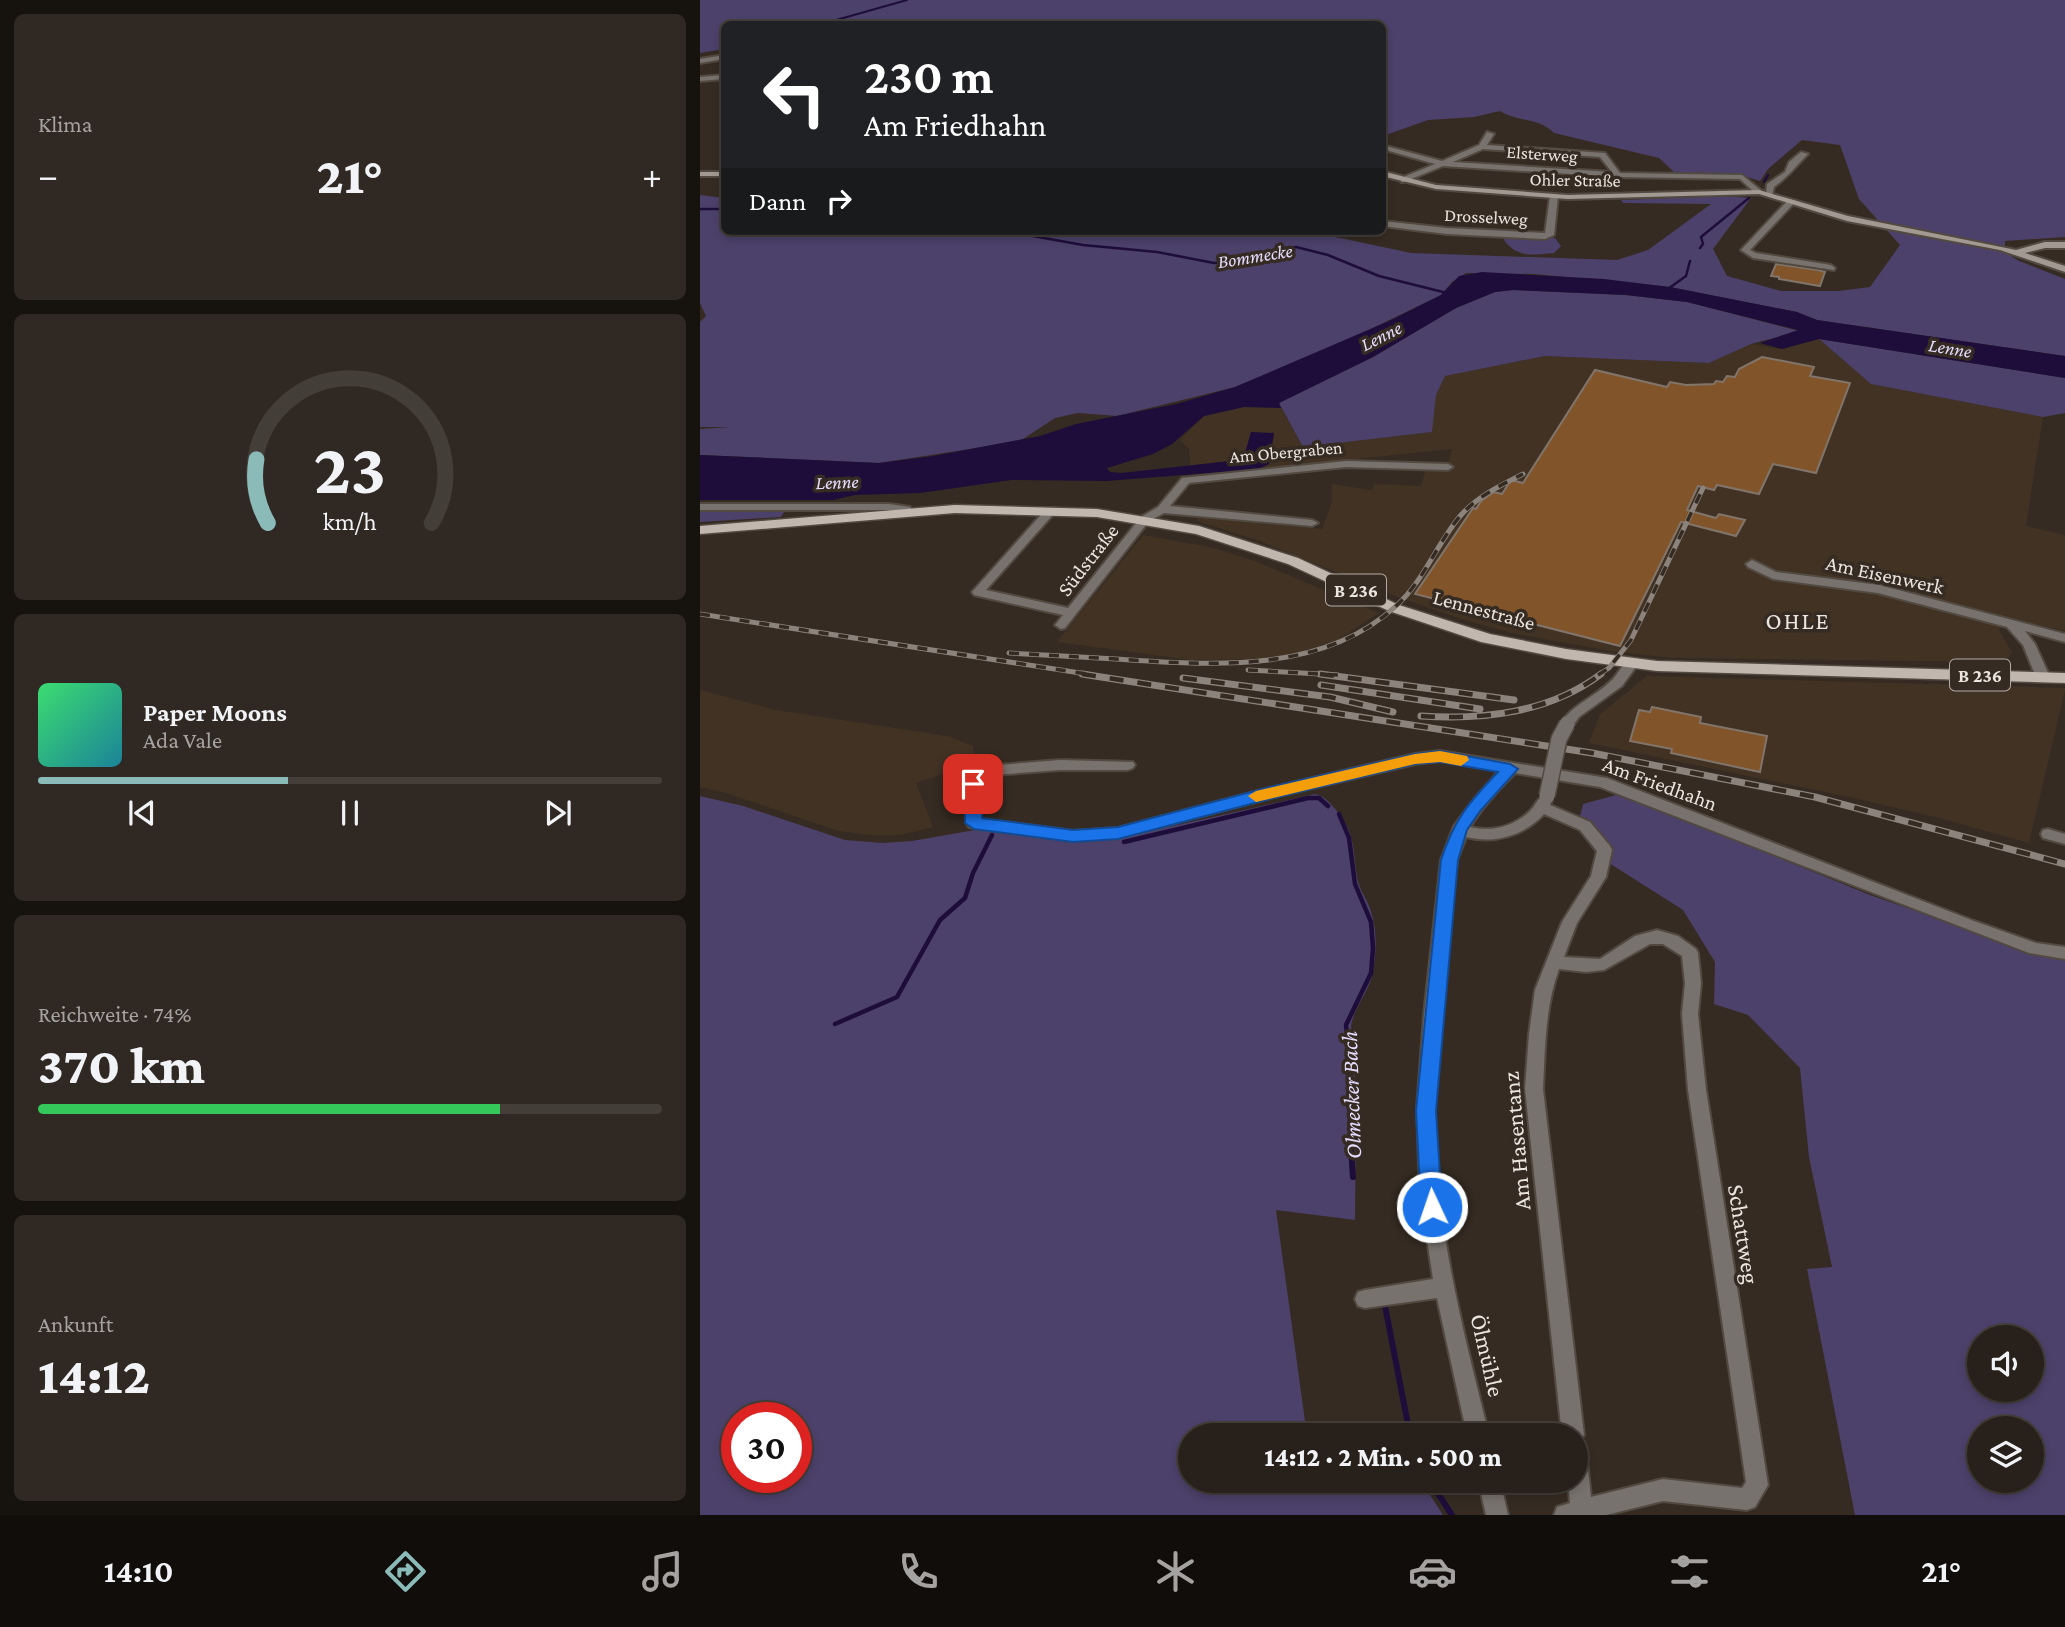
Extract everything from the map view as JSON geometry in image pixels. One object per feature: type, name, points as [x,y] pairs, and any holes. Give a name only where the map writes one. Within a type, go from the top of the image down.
[{"type":"main road","name":"Lennestraße","points":[[700,530],[955,509],[1051,510],[1145,519],[1199,530],[1280,557],[1394,608],[1487,638],[1566,654],[1631,664],[2065,678]]},
{"type":"street","points":[[700,61],[721,58]]},
{"type":"street","points":[[700,79],[721,77]]},
{"type":"street","points":[[1482,147],[1490,134]]},
{"type":"street","points":[[1404,180],[1482,147],[1602,155],[1618,175]]},
{"type":"street","points":[[1386,148],[1444,164]]},
{"type":"street","points":[[1769,194],[1770,186],[1789,173],[1792,164],[1804,154]]},
{"type":"street","name":"Elsterweg","points":[[1444,164],[1618,175],[1742,177],[1759,192]]},
{"type":"street","points":[[700,174],[721,174]]},
{"type":"street","name":"Ohler Straße","points":[[1386,174],[1404,180],[1472,191],[1554,196],[1759,192],[1857,221],[2017,252],[2045,245],[2065,245]]},
{"type":"street","name":"Drosselweg","points":[[1386,223],[1447,231],[1545,236],[1550,235],[1554,196]]},
{"type":"street","points":[[1792,201],[1745,250],[1753,256],[1831,268]]},
{"type":"street","points":[[2017,252],[2065,270]]},
{"type":"street","name":"Am Obergraben","points":[[1145,519],[1162,509],[1186,480],[1346,464],[1448,467]]},
{"type":"street","name":"Lennestraße","points":[[700,508],[889,507],[906,509],[907,512]]},
{"type":"street","points":[[1162,509],[1312,523]]},
{"type":"street","points":[[1051,510],[978,592],[1072,613]]},
{"type":"street","name":"Südstraße","points":[[1061,625],[1145,519]]},
{"type":"street","name":"Am Eisenwerk","points":[[1752,564],[1773,575],[1879,589],[2065,638]]},
{"type":"street","points":[[2011,624],[2029,644],[2043,677]]},
{"type":"street","points":[[1459,830],[1488,836],[1516,828],[1545,802],[1559,738],[1567,724],[1574,713],[1617,683],[1631,664]]},
{"type":"street","name":"Am Friedhahn","points":[[1128,765],[1060,765],[974,772],[974,823],[1073,836],[1118,833],[1266,794],[1415,759],[1440,756],[1602,782],[1968,925],[2035,949],[2065,953]]},
{"type":"street","name":"Ölmühle","points":[[1475,1423],[1445,1287],[1432,1207],[1426,1111],[1449,860],[1459,830],[1474,806],[1510,769]]},
{"type":"street","name":"Am Hasentanz","points":[[1545,802],[1585,826],[1605,850],[1598,877],[1570,922],[1543,990],[1536,1034],[1534,1089],[1572,1423]]},
{"type":"street","points":[[2048,834],[2065,839]]},
{"type":"street","name":"Schattweg","points":[[1554,962],[1604,964],[1639,940],[1658,935],[1675,940],[1690,953],[1693,983],[1690,1014],[1697,1090],[1757,1485],[1750,1507],[1663,1490],[1573,1513]]},
{"type":"street","points":[[1366,1299],[1445,1287]]},
{"type":"street","points":[[1492,1493],[1497,1515]]},
{"type":"street","points":[[1573,1513],[1574,1493]]},
{"type":"shaded area","points":[[700,0],[2065,0],[2065,237],[2005,241],[2005,252],[2017,260],[2065,279],[2065,356],[1817,320],[1797,312],[1670,287],[1534,274],[1466,273],[1452,282],[1441,295],[1344,342],[1235,387],[1117,416],[1078,413],[1055,418],[1023,439],[1002,444],[879,463],[700,455],[700,429],[731,427],[700,427],[700,322],[706,316],[700,303],[700,195],[721,198],[721,235],[1326,235],[1411,253],[1617,260],[1648,250],[1711,204],[1623,203],[1621,200],[1724,196],[1751,198],[1713,249],[1727,276],[1781,291],[1839,291],[1870,287],[1900,245],[1859,199],[1840,145],[1802,140],[1768,169],[1760,181],[1744,176],[1673,175],[1673,171],[1659,158],[1554,133],[1535,122],[1500,111],[1474,117],[1428,120],[1386,135],[1386,21],[721,21],[721,50],[700,53]]},
{"type":"shaded area","points":[[1505,235],[1555,238],[1561,246],[1554,253],[1520,253],[1504,240]]},
{"type":"shaded area","points":[[1513,290],[1626,295],[1687,302],[1799,331],[1751,344],[1709,363],[1545,356],[1445,376],[1436,395],[1432,432],[1303,447],[1279,403],[1373,357],[1456,308],[1495,292]]},
{"type":"shaded area","points":[[1819,339],[1871,384],[2043,417],[2026,526],[2065,535],[2065,631],[2003,617],[1999,630],[2012,652],[2007,662],[1672,658],[1609,651],[1512,633],[1464,620],[1395,596],[1257,540],[1197,521],[1198,518],[1322,529],[1332,502],[1332,484],[1372,490],[1374,484],[1421,486],[1426,469],[1447,469],[1452,449],[1259,469],[1269,464],[1274,434],[1251,433],[1244,457],[1239,460],[1190,466],[1189,449],[1180,440],[1204,416],[1244,407],[1281,408],[1303,447],[1431,432],[1436,395],[1445,376],[1545,356],[1709,363],[1751,344],[1782,349]]},
{"type":"shaded area","points":[[1819,339],[2065,378],[2065,413],[2043,417],[1871,384]]},
{"type":"shaded area","points":[[700,509],[786,509],[781,517],[700,522]]},
{"type":"shaded area","points":[[1143,535],[1210,547],[1255,561],[1379,613],[1336,641],[1301,652],[1258,659],[1191,660],[1057,642]]},
{"type":"shaded area","points":[[1647,676],[2065,690],[2029,843],[1854,798],[1589,743],[1600,714]]},
{"type":"shaded area","points":[[700,690],[776,710],[948,736],[973,746],[974,759],[962,768],[916,783],[933,827],[901,835],[868,835],[839,831],[726,793],[700,787]]},
{"type":"shaded area","points":[[1315,794],[1325,798],[1343,819],[1351,836],[1358,881],[1372,914],[1375,930],[1371,979],[1351,1026],[1356,1094],[1355,1220],[1276,1210],[1305,1421],[1318,1423],[1178,1423],[1178,1493],[1429,1493],[1443,1515],[700,1515],[700,796],[743,806],[845,840],[883,843],[912,841],[975,830],[1069,838],[1120,838]]},
{"type":"shaded area","points":[[1616,795],[1659,809],[1870,895],[2039,954],[2065,959],[2065,1515],[1855,1515],[1807,1269],[1832,1267],[1809,1157],[1800,1068],[1748,1015],[1714,1004],[1715,962],[1683,910],[1598,856],[1577,829],[1583,804]]},
{"type":"water","name":"Lenne","points":[[1482,272],[1604,279],[1670,287],[1797,312],[1817,320],[2065,356],[2065,378],[1819,339],[1782,349],[1760,343],[1798,330],[1687,302],[1626,295],[1513,290],[1495,292],[1456,308],[1373,357],[1279,403],[1281,408],[1244,407],[1204,416],[1172,444],[1153,454],[1107,468],[1110,472],[1121,473],[1239,460],[1244,457],[1251,432],[1274,433],[1269,464],[1259,469],[1107,481],[1011,480],[920,493],[855,495],[833,500],[700,500],[700,455],[879,463],[1040,436],[1076,424],[1176,404],[1235,387],[1389,321],[1441,295],[1459,276]]},
{"type":"building","points":[[1776,264],[1825,272],[1820,286],[1771,276]]},
{"type":"building","points":[[1762,357],[1814,367],[1810,376],[1850,383],[1816,473],[1773,464],[1759,494],[1717,485],[1714,490],[1698,486],[1687,510],[1716,518],[1719,514],[1745,520],[1736,536],[1681,522],[1620,646],[1415,594],[1473,508],[1476,509],[1481,501],[1494,492],[1502,494],[1511,480],[1523,483],[1595,370],[1667,387],[1670,382],[1686,385],[1714,384],[1716,381],[1723,382],[1727,376],[1735,377],[1739,369]]},
{"type":"building","points":[[1652,707],[1701,717],[1700,723],[1767,736],[1760,772],[1671,753],[1672,749],[1630,741],[1639,710],[1650,712]]},
{"type":"waterway","name":"Bommecke","points":[[833,21],[907,0]]},
{"type":"waterway","points":[[1764,182],[1768,175]]},
{"type":"waterway","points":[[1700,248],[1703,244],[1701,237],[1749,198]]},
{"type":"waterway","name":"Bommecke","points":[[700,209],[721,209]]},
{"type":"waterway","name":"Bommecke","points":[[1027,235],[1083,245],[1157,252],[1214,263],[1256,260],[1296,247],[1328,255],[1379,276],[1447,293]]},
{"type":"waterway","points":[[1665,291],[1686,276],[1690,261]]},
{"type":"waterway","name":"Olmecker Bach","points":[[1124,842],[1308,798],[1319,798],[1328,806]]},
{"type":"waterway","name":"Olmecker Bach","points":[[1339,814],[1349,838],[1355,884],[1371,922],[1373,948],[1371,973],[1346,1025],[1348,1042]]},
{"type":"waterway","points":[[835,1024],[897,997],[940,920],[965,898],[973,873],[992,835]]},
{"type":"waterway","name":"Olmecker Bach","points":[[1348,1040],[1353,1177]]},
{"type":"waterway","name":"Olmecker Bach","points":[[1385,1306],[1408,1423]]},
{"type":"waterway","name":"Olmecker Bach","points":[[1438,1493],[1452,1515]]},
{"type":"railway","points":[[1009,653],[1226,663],[1299,655],[1334,644],[1366,628],[1396,606],[1423,574],[1461,515],[1482,497],[1523,474]]},
{"type":"railway","points":[[1598,675],[1609,668],[1631,640],[1703,488]]},
{"type":"railway","points":[[700,614],[1093,675]]},
{"type":"railway","points":[[1248,670],[1320,674]]},
{"type":"railway","points":[[1082,674],[1592,753],[1815,797],[2065,864]]},
{"type":"railway","points":[[1320,674],[1338,675]]},
{"type":"railway","points":[[1320,674],[1514,700]]},
{"type":"railway","points":[[1421,716],[1468,717],[1515,711],[1560,698],[1601,674]]},
{"type":"railway","points":[[1183,678],[1330,697],[1393,712]]},
{"type":"railway","points":[[1321,685],[1480,709]]},
{"type":"slow traffic","points":[[1256,796],[1415,759],[1440,756],[1461,760]]},
{"type":"district","name":"OHLE","points":[[1798,620]]},
{"type":"route","points":[[973,784],[974,823],[1073,836],[1118,833],[1415,759],[1440,756],[1510,769],[1474,806],[1459,830],[1449,860],[1426,1111],[1432,1207]]}]
